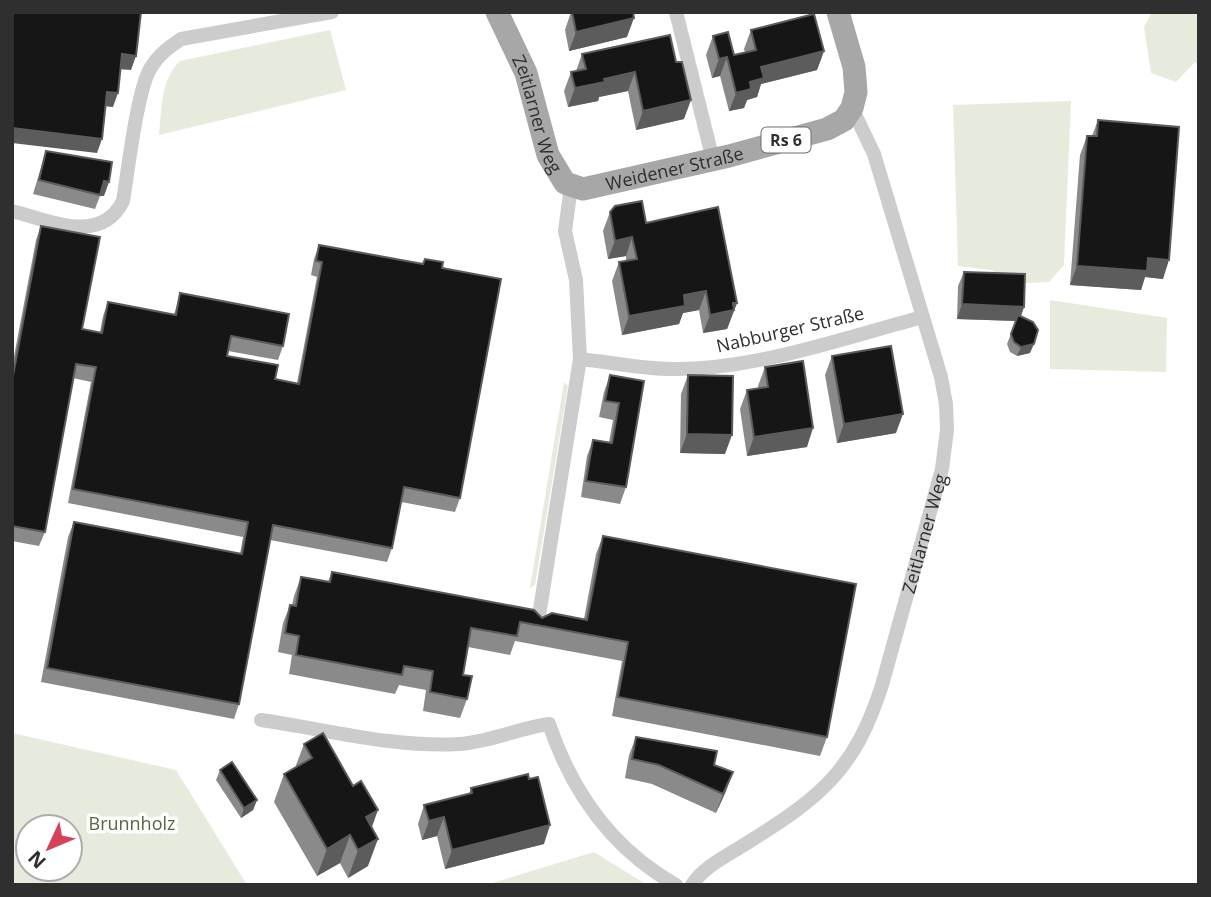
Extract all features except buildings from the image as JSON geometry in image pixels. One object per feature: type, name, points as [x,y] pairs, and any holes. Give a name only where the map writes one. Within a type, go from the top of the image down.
[{"type":"main road","name":"Zeitlarner Weg","points":[[498,12],[526,73],[548,155],[559,176],[571,186]]},
{"type":"main road","points":[[838,12],[854,67],[856,92],[852,108]]},
{"type":"main road","name":"Weidener Straße","points":[[571,186],[583,189],[620,182],[827,129],[844,120],[852,108]]},
{"type":"street","points":[[12,211],[84,228],[105,224],[117,213],[123,201],[143,90],[149,71],[162,52],[181,39],[332,12]]},
{"type":"street","points":[[676,12],[713,160]]},
{"type":"street","name":"Zeitlarner Weg","points":[[692,885],[706,870],[788,817],[819,793],[848,762],[872,715],[945,450],[946,404],[923,317],[874,154],[852,108]]},
{"type":"street","name":"Zeitlarner Weg","points":[[537,628],[580,359],[576,280],[565,231],[571,186]]},
{"type":"street","name":"Nabburger Straße","points":[[580,359],[669,369],[708,367],[767,357],[923,317]]},
{"type":"street","points":[[261,720],[442,745],[464,744],[549,724],[570,777],[589,808],[638,860],[676,885]]},
{"type":"green space","points":[[1152,12],[1199,12],[1199,66],[1195,62],[1176,82],[1151,73],[1144,27]]},
{"type":"green space","points":[[330,30],[346,90],[159,135],[165,86],[180,61]]},
{"type":"green space","points":[[1071,101],[1064,265],[1049,282],[1007,284],[992,270],[958,266],[953,105]]},
{"type":"green space","points":[[1050,300],[1167,318],[1166,372],[1050,369]]},
{"type":"green space","points":[[564,382],[568,386],[535,585],[530,588]]},
{"type":"green space","name":"Brunnholz","points":[[12,733],[176,770],[247,885],[12,885]]},
{"type":"green space","points":[[594,852],[647,885],[486,885]]}]
